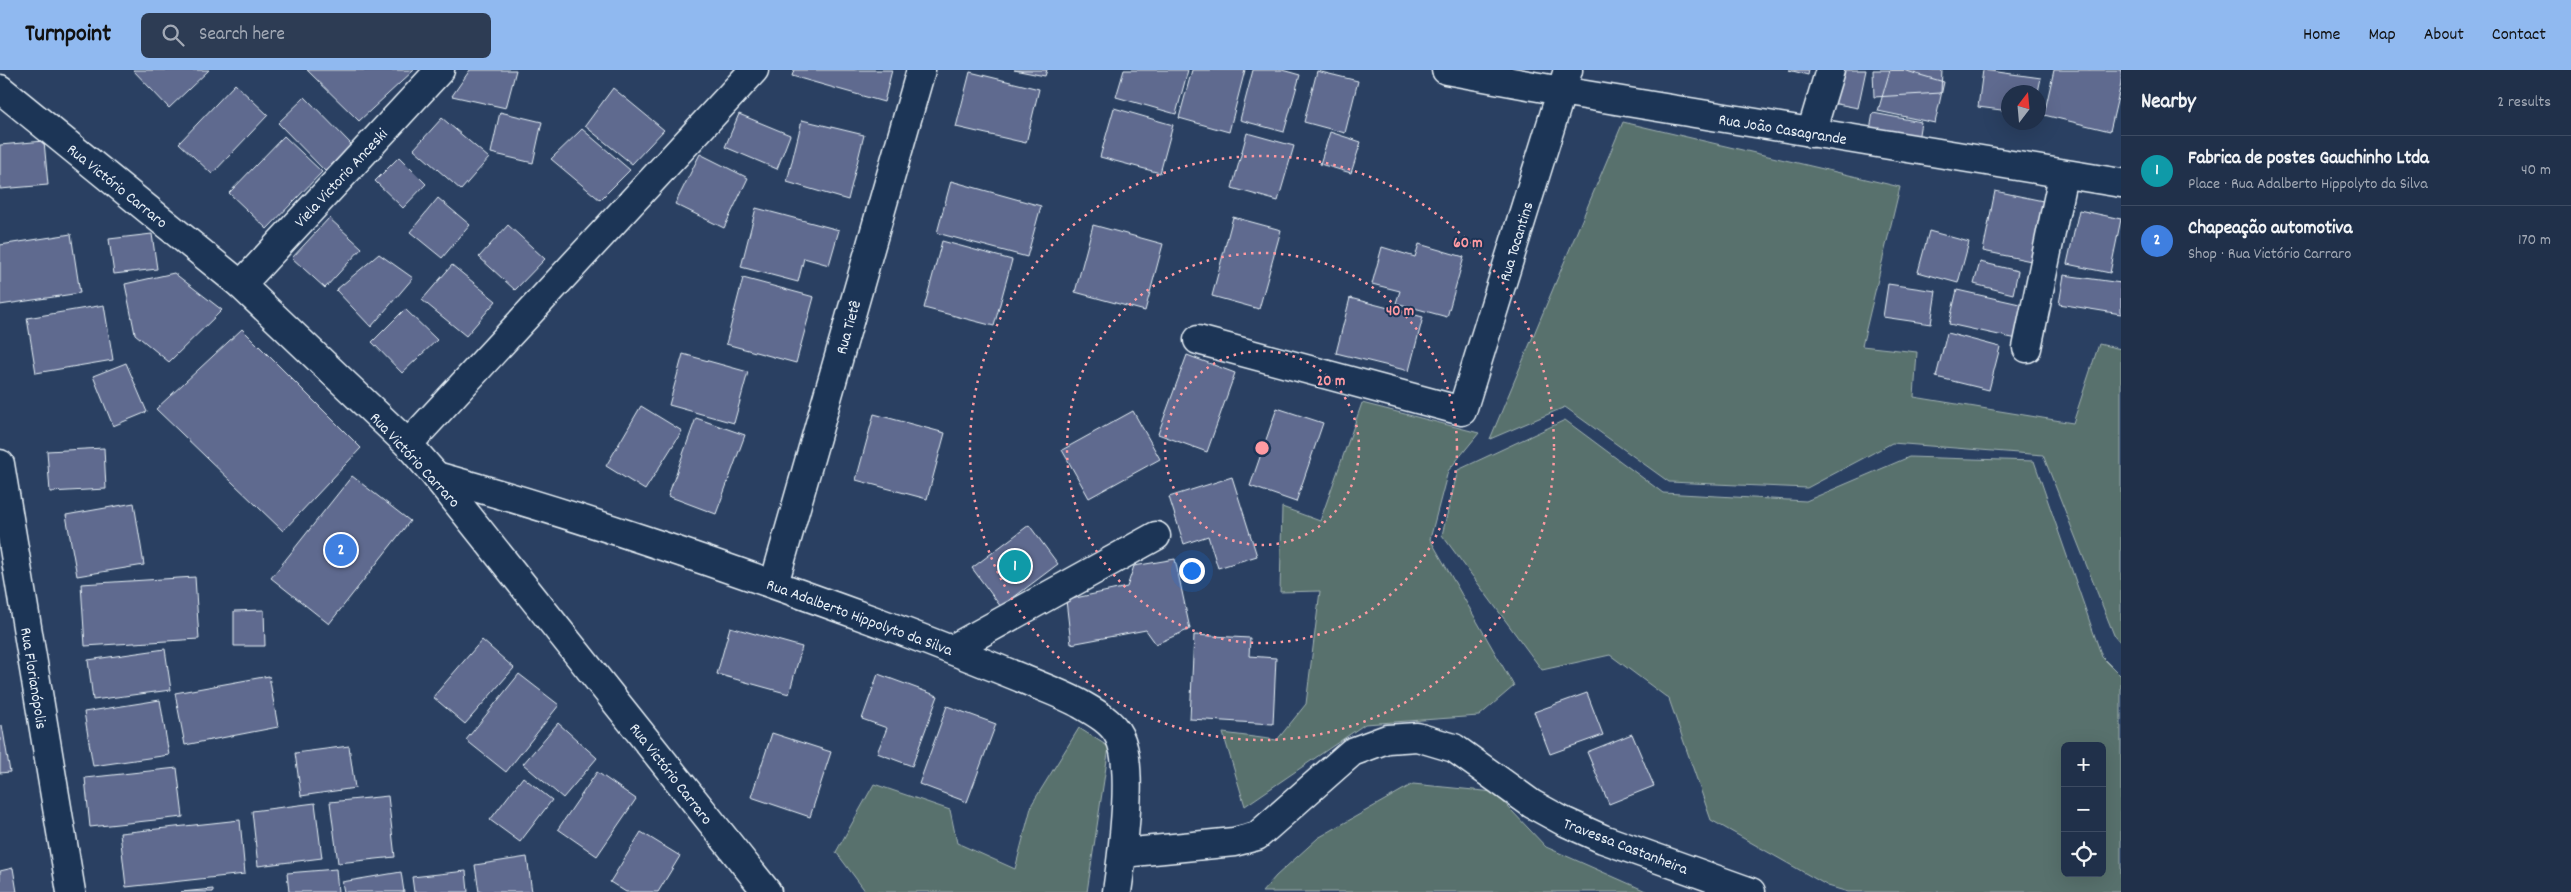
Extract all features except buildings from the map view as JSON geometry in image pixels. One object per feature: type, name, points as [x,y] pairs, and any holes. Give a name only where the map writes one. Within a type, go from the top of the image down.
[{"type":"street","name":"Viela Victorio Anceski","points":[[241,285],[440,70]]},
{"type":"street","points":[[408,444],[754,70]]},
{"type":"street","name":"Rua Tietê","points":[[774,584],[921,70]]},
{"type":"street","name":"Rua João Casagrande","points":[[1446,70],[1565,81],[1811,133],[2121,183]]},
{"type":"street","points":[[1811,133],[1830,70]]},
{"type":"street","name":"Rua Tocantins","points":[[1198,340],[1462,411],[1565,81]]},
{"type":"street","name":"Rua Victório Carraro","points":[[0,89],[241,285],[408,444],[436,476],[767,892]]},
{"type":"street","points":[[2027,348],[2063,175]]},
{"type":"street","name":"Rua Florianópolis","points":[[0,464],[70,892]]},
{"type":"street","name":"Rua Adalberto Hippolyto da Silva","points":[[436,476],[495,492],[774,584],[952,650],[1080,704],[1108,722],[1120,737],[1124,757],[1126,778],[1123,853],[1117,892]]},
{"type":"street","points":[[952,650],[1156,536]]},
{"type":"street","name":"Travessa Castanheira","points":[[1123,853],[1234,842],[1257,836],[1352,752],[1387,738],[1417,736],[1454,748],[1532,804],[1563,821],[1603,839],[1751,892]]},
{"type":"green space","points":[[1623,122],[1900,187],[1862,346],[1917,352],[1914,397],[2073,423],[2099,344],[2121,349],[2121,643],[2114,635],[2043,455],[1892,443],[1807,488],[1669,482],[1565,407],[1490,439]]},
{"type":"green space","points":[[1362,403],[1479,433],[1448,471],[1430,539],[1514,686],[1479,716],[1365,724],[1245,806],[1223,733],[1277,740],[1306,704],[1320,591],[1280,592],[1282,507],[1320,521]]},
{"type":"green space","points":[[1565,420],[1663,493],[1806,501],[1909,457],[2034,461],[2102,657],[2121,676],[2121,892],[1848,892],[1828,886],[1711,820],[1669,699],[1610,655],[1542,670],[1442,535],[1458,470]]},
{"type":"green space","points":[[1079,728],[1109,747],[1087,892],[866,892],[836,852],[874,784],[950,810],[957,843],[1015,869],[1032,804]]},
{"type":"green space","points":[[1413,784],[1494,792],[1546,847],[1648,892],[1262,892],[1276,876],[1318,838]]},
{"type":"place","name":"Chapeação automotiva","points":[[341,550]]},
{"type":"place","name":"Fabrica de postes Gauchinho Ltda","points":[[1015,566]]}]
